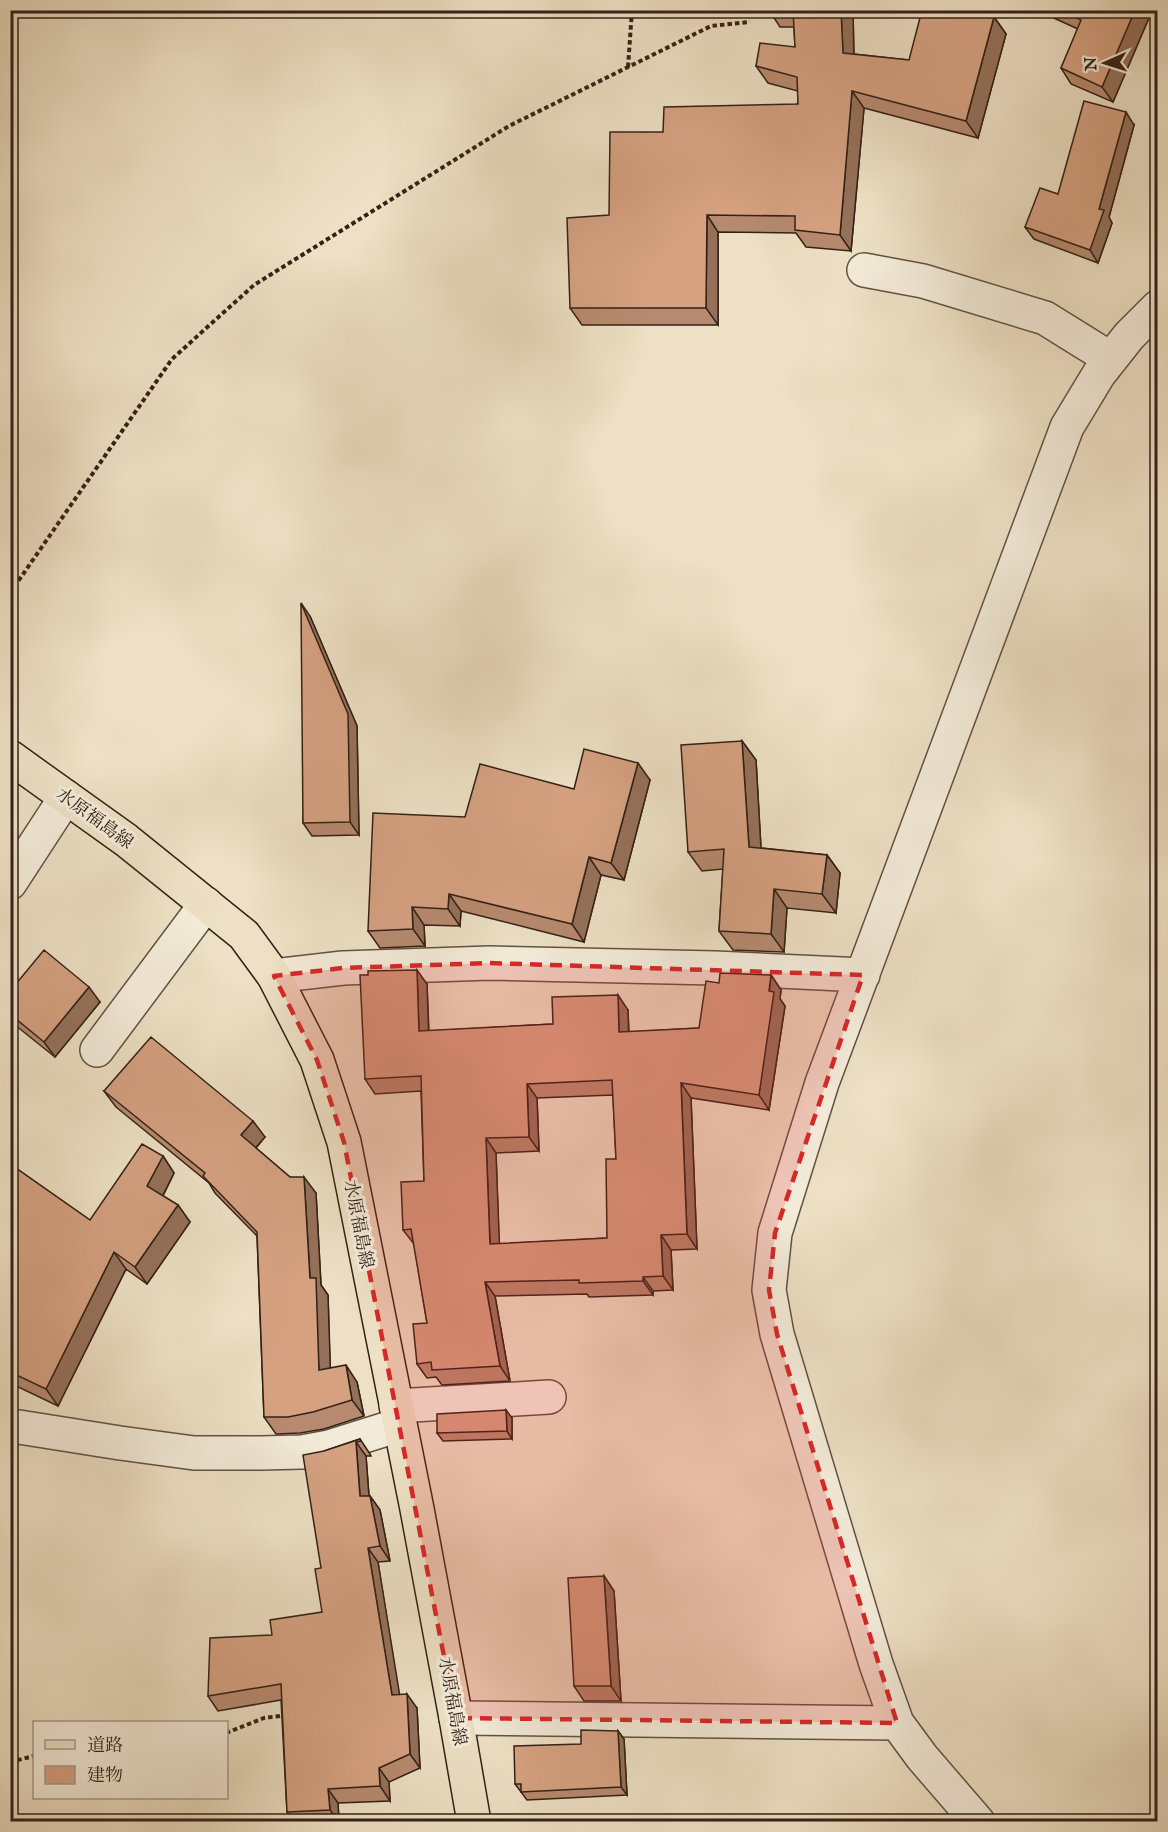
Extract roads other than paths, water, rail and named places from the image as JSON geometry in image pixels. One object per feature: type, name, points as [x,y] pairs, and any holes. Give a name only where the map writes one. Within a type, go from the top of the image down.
[{"type":"main road","name":"水原福島線","points":[[10,757],[126,840],[244,935],[274,976],[317,1060],[344,1142],[474,1821]]},
{"type":"street","points":[[864,270],[922,281],[1045,318],[1111,358]]},
{"type":"street","points":[[978,1821],[922,1757],[897,1723],[876,1664],[780,1345],[769,1290],[775,1233],[822,1083],[1067,427],[1111,358],[1158,307]]},
{"type":"street","points":[[10,884],[66,796]]},
{"type":"street","points":[[97,1050],[206,904]]},
{"type":"street","points":[[274,976],[343,968],[490,963],[715,968],[863,975]]},
{"type":"street","points":[[19,1427],[194,1452],[303,1452],[329,1447],[398,1415],[549,1397]]},
{"type":"street","points":[[456,1718],[897,1723]]}]
